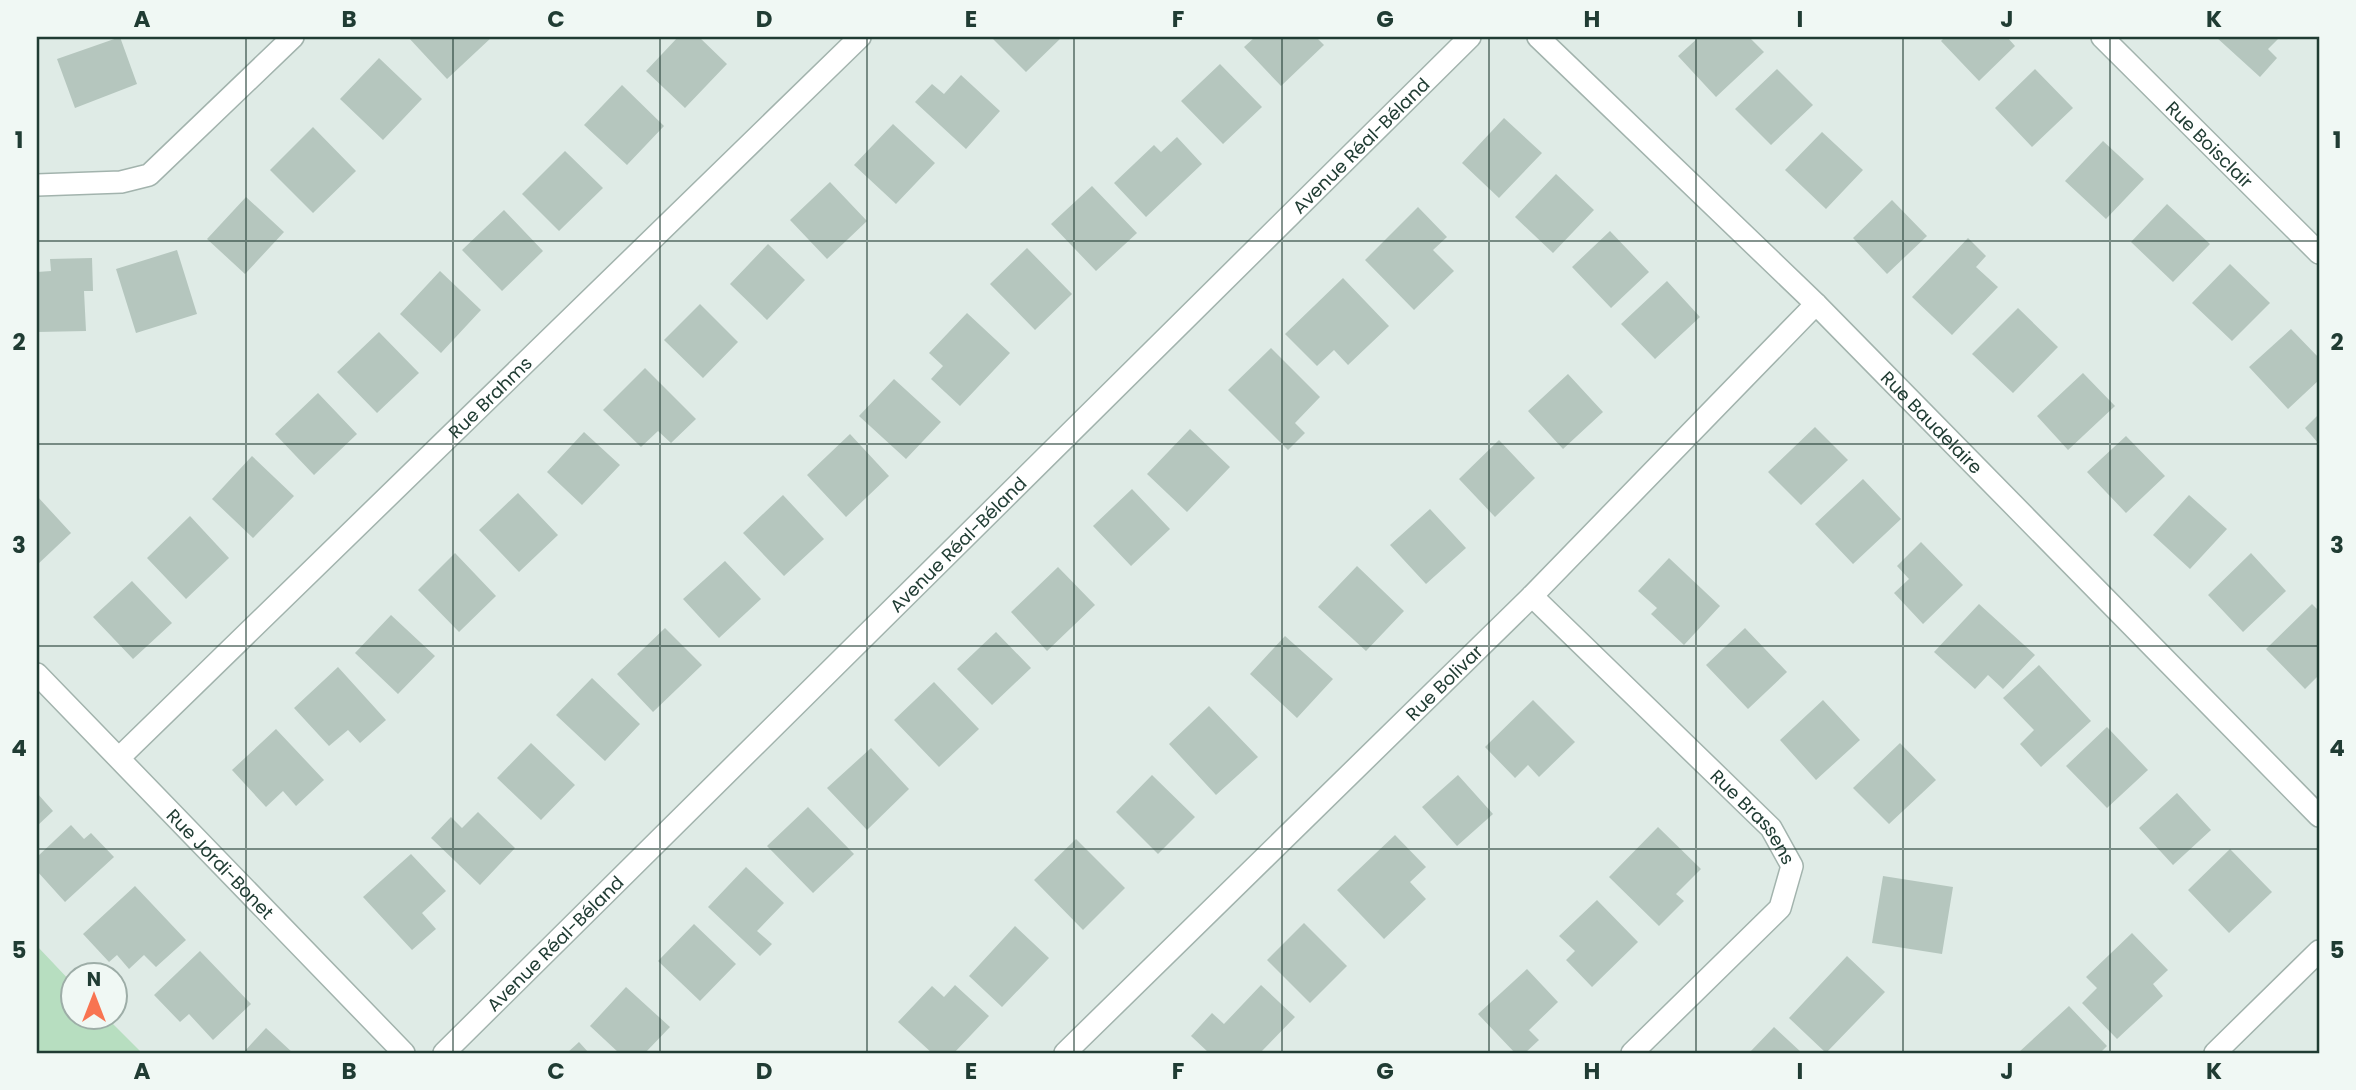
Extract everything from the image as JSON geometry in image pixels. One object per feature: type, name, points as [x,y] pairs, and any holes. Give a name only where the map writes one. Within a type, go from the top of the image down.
[{"type":"street","points":[[37,185],[121,183],[149,175],[293,37]]},
{"type":"street","name":"Rue Brahms","points":[[120,757],[860,37]]},
{"type":"street","name":"Avenue Réal-Béland","points":[[444,1053],[1470,37]]},
{"type":"street","name":"Rue Baudelaire","points":[[1538,37],[1816,304],[2319,816]]},
{"type":"street","name":"Rue Boisclair","points":[[2102,37],[2319,253]]},
{"type":"street","name":"Rue Bolivar","points":[[1065,1053],[1532,596],[1816,304]]},
{"type":"street","name":"Rue Brassens","points":[[1532,596],[1771,828],[1791,866],[1780,908],[1632,1053]]},
{"type":"street","name":"Rue Jordi-Bonet","points":[[37,674],[404,1053]]},
{"type":"street","points":[[2216,1053],[2319,951]]},
{"type":"green space","points":[[37,946],[60,970],[60,1030],[119,1030],[142,1053],[37,1053]]},
{"type":"building","points":[[120,37],[137,84],[75,108],[57,59]]},
{"type":"building","points":[[408,37],[492,37],[447,79]]},
{"type":"building","points":[[678,37],[699,37],[727,64],[685,108],[646,71]]},
{"type":"building","points":[[991,37],[1062,37],[1026,72]]},
{"type":"building","points":[[1255,37],[1316,37],[1324,45],[1281,86],[1244,47]]},
{"type":"building","points":[[1699,37],[1749,37],[1764,52],[1716,97],[1678,56]]},
{"type":"building","points":[[1945,37],[2007,37],[2015,46],[1979,81],[1941,41]]},
{"type":"building","points":[[2216,37],[2280,37],[2268,49],[2277,58],[2260,77]]},
{"type":"building","points":[[379,58],[422,99],[383,140],[340,99]]},
{"type":"building","points":[[1220,64],[1262,107],[1223,144],[1181,101]]},
{"type":"building","points":[[1777,69],[1813,105],[1771,145],[1735,109]]},
{"type":"building","points":[[2035,69],[2073,108],[2032,147],[1995,108]]},
{"type":"building","points":[[961,75],[1000,111],[966,149],[915,102],[932,84],[944,94]]},
{"type":"building","points":[[622,85],[664,126],[627,165],[584,125]]},
{"type":"building","points":[[1504,118],[1542,153],[1499,198],[1462,163]]},
{"type":"building","points":[[893,124],[935,163],[896,204],[854,165]]},
{"type":"building","points":[[313,127],[356,171],[313,213],[270,170]]},
{"type":"building","points":[[1822,132],[1863,170],[1826,209],[1785,170]]},
{"type":"building","points":[[1177,137],[1202,164],[1146,217],[1114,183],[1154,145],[1161,152]]},
{"type":"building","points":[[2103,141],[2144,179],[2106,219],[2065,181]]},
{"type":"building","points":[[565,151],[603,188],[559,231],[522,194]]},
{"type":"building","points":[[1556,174],[1594,210],[1553,253],[1515,217]]},
{"type":"building","points":[[830,182],[867,221],[827,259],[790,220]]},
{"type":"building","points":[[1092,186],[1137,233],[1096,271],[1051,224]]},
{"type":"building","points":[[246,197],[284,232],[245,274],[207,239]]},
{"type":"building","points":[[1892,200],[1927,236],[1887,274],[1853,238]]},
{"type":"building","points":[[2167,204],[2210,244],[2173,282],[2131,242]]},
{"type":"building","points":[[1418,207],[1447,237],[1433,250],[1454,271],[1414,310],[1365,260]]},
{"type":"building","points":[[504,210],[543,251],[502,291],[462,250]]},
{"type":"building","points":[[1610,231],[1649,272],[1611,308],[1572,267]]},
{"type":"building","points":[[1968,238],[1986,256],[1976,267],[1998,287],[1952,335],[1912,297]]},
{"type":"building","points":[[768,244],[805,280],[767,320],[730,284]]},
{"type":"building","points":[[1027,248],[1072,294],[1035,330],[990,284]]},
{"type":"building","points":[[177,250],[197,314],[136,333],[116,269]]},
{"type":"building","points":[[92,258],[93,291],[84,291],[86,331],[37,332],[37,272],[51,271],[50,259]]},
{"type":"building","points":[[2230,264],[2270,303],[2232,341],[2192,303]]},
{"type":"building","points":[[440,271],[481,310],[441,353],[400,314]]},
{"type":"building","points":[[1343,278],[1389,326],[1348,365],[1334,350],[1317,366],[1285,334]]},
{"type":"building","points":[[1667,281],[1700,317],[1655,359],[1621,324]]},
{"type":"building","points":[[700,304],[738,342],[703,378],[664,340]]},
{"type":"building","points":[[2018,308],[2058,347],[2013,393],[1972,354]]},
{"type":"building","points":[[967,313],[1010,353],[960,406],[931,379],[943,366],[929,353]]},
{"type":"building","points":[[2291,329],[2319,358],[2319,380],[2288,409],[2249,367]]},
{"type":"building","points":[[379,332],[419,373],[377,413],[337,372]]},
{"type":"building","points":[[1271,348],[1320,397],[1295,423],[1305,433],[1288,450],[1228,390]]},
{"type":"building","points":[[645,368],[696,419],[671,443],[658,431],[641,447],[603,410]]},
{"type":"building","points":[[2083,373],[2115,406],[2068,450],[2037,416]]},
{"type":"building","points":[[1568,374],[1603,412],[1563,449],[1528,411]]},
{"type":"building","points":[[894,379],[941,422],[906,459],[859,416]]},
{"type":"building","points":[[318,393],[357,434],[314,475],[275,434]]},
{"type":"building","points":[[2319,414],[2319,444],[2305,428]]},
{"type":"building","points":[[1815,427],[1848,460],[1801,505],[1768,472]]},
{"type":"building","points":[[1190,429],[1230,467],[1187,512],[1147,474]]},
{"type":"building","points":[[584,432],[620,465],[582,505],[547,472]]},
{"type":"building","points":[[850,434],[889,476],[846,517],[807,475]]},
{"type":"building","points":[[2126,436],[2165,476],[2126,513],[2087,472]]},
{"type":"building","points":[[1499,440],[1535,478],[1495,517],[1459,479]]},
{"type":"building","points":[[252,456],[294,496],[253,538],[212,499]]},
{"type":"building","points":[[1863,479],[1901,519],[1853,564],[1815,524]]},
{"type":"building","points":[[1132,489],[1170,529],[1131,566],[1093,526]]},
{"type":"building","points":[[518,493],[558,535],[519,572],[479,530]]},
{"type":"building","points":[[783,495],[824,539],[784,576],[743,533]]},
{"type":"building","points":[[2189,495],[2227,529],[2190,569],[2153,535]]},
{"type":"building","points":[[37,496],[71,533],[37,565]]},
{"type":"building","points":[[1430,509],[1466,548],[1426,584],[1390,545]]},
{"type":"building","points":[[190,516],[229,558],[186,599],[147,558]]},
{"type":"building","points":[[1921,542],[1963,585],[1923,624],[1894,593],[1909,579],[1897,566]]},
{"type":"building","points":[[455,553],[496,596],[459,632],[418,590]]},
{"type":"building","points":[[2251,553],[2286,591],[2243,632],[2208,595]]},
{"type":"building","points":[[1669,558],[1720,606],[1684,645],[1651,614],[1657,608],[1638,591]]},
{"type":"building","points":[[725,561],[761,599],[719,638],[683,599]]},
{"type":"building","points":[[1357,566],[1404,611],[1366,651],[1318,607]]},
{"type":"building","points":[[1058,567],[1095,605],[1047,651],[1011,612]]},
{"type":"building","points":[[132,581],[172,623],[133,659],[93,617]]},
{"type":"building","points":[[1979,604],[2035,655],[2003,689],[1988,675],[1975,689],[1934,652]]},
{"type":"building","points":[[2312,604],[2319,611],[2319,675],[2305,689],[2266,649]]},
{"type":"building","points":[[391,615],[435,656],[398,694],[355,653]]},
{"type":"building","points":[[665,628],[702,665],[653,712],[617,674]]},
{"type":"building","points":[[1745,628],[1787,672],[1748,709],[1706,665]]},
{"type":"building","points":[[996,632],[1031,668],[992,705],[957,669]]},
{"type":"building","points":[[1285,636],[1333,679],[1297,718],[1250,674]]},
{"type":"building","points":[[2039,665],[2091,721],[2041,767],[2020,744],[2034,730],[2003,698]]},
{"type":"building","points":[[338,667],[386,720],[360,743],[348,730],[329,746],[294,708]]},
{"type":"building","points":[[592,678],[640,724],[605,761],[556,715]]},
{"type":"building","points":[[934,682],[979,729],[939,767],[894,720]]},
{"type":"building","points":[[1533,700],[1575,742],[1539,777],[1528,765],[1515,778],[1485,747]]},
{"type":"building","points":[[1823,700],[1860,740],[1816,780],[1780,740]]},
{"type":"building","points":[[1209,706],[1258,757],[1216,795],[1169,744]]},
{"type":"building","points":[[2107,727],[2148,770],[2107,808],[2066,766]]},
{"type":"building","points":[[276,729],[324,780],[296,806],[283,791],[266,807],[232,770]]},
{"type":"building","points":[[531,743],[575,785],[541,820],[497,778]]},
{"type":"building","points":[[1900,743],[1936,780],[1889,824],[1853,788]]},
{"type":"building","points":[[871,748],[909,789],[867,830],[827,788]]},
{"type":"building","points":[[1152,775],[1195,817],[1158,854],[1116,812]]},
{"type":"building","points":[[1458,775],[1493,814],[1457,846],[1422,807]]},
{"type":"building","points":[[37,793],[53,811],[37,826]]},
{"type":"building","points":[[2177,793],[2211,830],[2173,865],[2139,828]]},
{"type":"building","points":[[808,807],[854,854],[813,893],[767,846]]},
{"type":"building","points":[[478,812],[515,848],[480,885],[431,838],[451,817],[462,828]]},
{"type":"building","points":[[71,825],[84,839],[91,833],[114,857],[65,902],[37,871],[37,857]]},
{"type":"building","points":[[1658,827],[1701,869],[1676,894],[1684,901],[1659,926],[1609,877]]},
{"type":"building","points":[[1395,835],[1426,867],[1410,882],[1426,899],[1384,939],[1337,890]]},
{"type":"building","points":[[1076,839],[1125,888],[1083,930],[1034,880]]},
{"type":"building","points":[[2230,849],[2272,892],[2229,933],[2188,890]]},
{"type":"building","points":[[411,854],[446,891],[422,913],[436,929],[412,950],[363,897]]},
{"type":"building","points":[[746,867],[784,903],[757,931],[772,944],[760,956],[708,907]]},
{"type":"building","points":[[1883,876],[1953,887],[1942,954],[1872,943]]},
{"type":"building","points":[[135,886],[186,940],[156,967],[144,955],[130,968],[130,960],[121,960],[117,955],[107,960],[83,934]]},
{"type":"building","points":[[1597,900],[1638,942],[1592,987],[1566,960],[1575,951],[1559,936]]},
{"type":"building","points":[[1304,923],[1347,966],[1310,1003],[1267,960]]},
{"type":"building","points":[[694,924],[736,964],[700,1001],[658,961]]},
{"type":"building","points":[[1015,926],[1049,958],[1002,1007],[969,976]]},
{"type":"building","points":[[2132,933],[2168,970],[2153,984],[2163,996],[2117,1039],[2082,1003],[2097,988],[2086,977]]},
{"type":"building","points":[[200,951],[251,1004],[213,1040],[189,1014],[180,1022],[154,995]]},
{"type":"building","points":[[1847,956],[1885,992],[1826,1053],[1789,1018]]},
{"type":"building","points":[[1527,969],[1558,1002],[1529,1030],[1539,1040],[1525,1053],[1515,1053],[1478,1014]]},
{"type":"building","points":[[955,985],[989,1016],[954,1053],[932,1053],[898,1022],[932,986],[944,997]]},
{"type":"building","points":[[1261,985],[1295,1017],[1260,1053],[1209,1053],[1191,1036],[1212,1013],[1224,1024]]},
{"type":"building","points":[[626,987],[670,1027],[645,1053],[619,1053],[590,1026]]},
{"type":"building","points":[[2069,1006],[2107,1046],[2100,1053],[2018,1053]]},
{"type":"building","points":[[1774,1027],[1802,1053],[1749,1053]]},
{"type":"building","points":[[266,1028],[293,1053],[243,1053]]},
{"type":"building","points":[[579,1042],[589,1053],[567,1053]]}]
